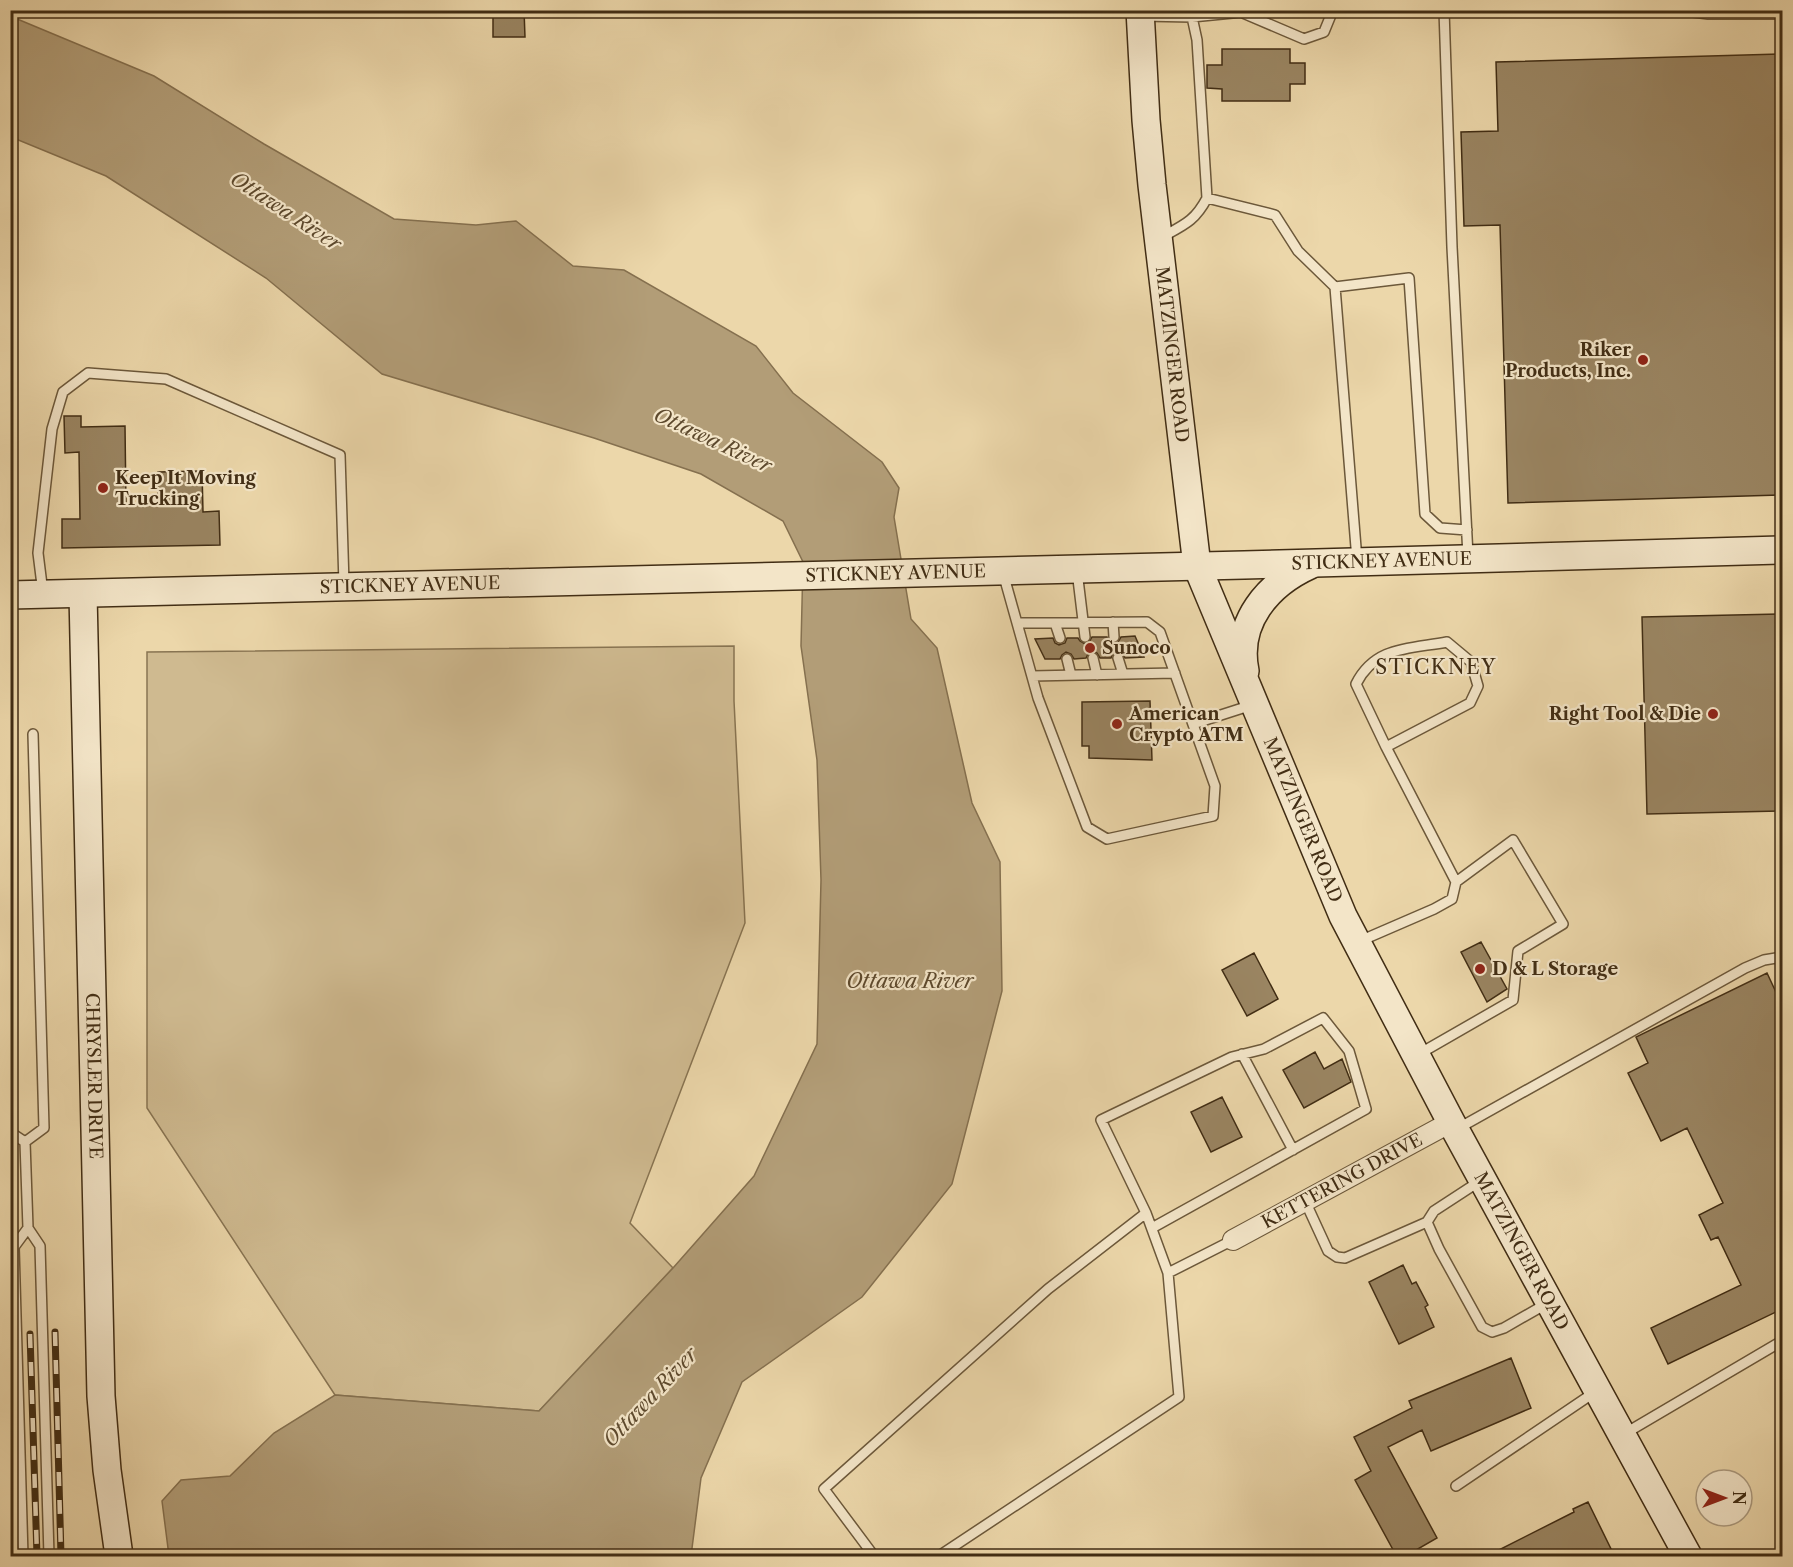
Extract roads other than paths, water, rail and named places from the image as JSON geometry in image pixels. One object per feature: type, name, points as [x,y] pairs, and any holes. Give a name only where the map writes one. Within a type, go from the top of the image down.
[{"type":"street","name":"MATZINGER ROAD","points":[[1140,14],[1146,120],[1158,239],[1197,566],[1343,916],[1482,1180],[1688,1557]]},
{"type":"street","name":"STICKNEY AVENUE","points":[[10,595],[1782,550]]},
{"type":"street","points":[[1252,698],[1244,663],[1246,634],[1257,605],[1282,580],[1313,563]]},
{"type":"street","name":"CHRYSLER DRIVE","points":[[83,594],[100,1396],[119,1557]]},
{"type":"street","name":"KETTERING DRIVE","points":[[1233,1240],[1453,1126]]},
{"type":"lane","points":[[1140,14],[1192,17],[1263,10]]},
{"type":"lane","points":[[1241,12],[1304,39],[1324,32],[1333,10]]},
{"type":"lane","points":[[1444,10],[1452,247],[1468,559]]},
{"type":"lane","points":[[1678,10],[1708,14],[1782,14]]},
{"type":"lane","points":[[1158,239],[1190,223],[1201,211],[1207,198],[1197,40],[1192,17]]},
{"type":"lane","points":[[1207,198],[1275,215],[1298,251],[1335,286],[1357,562]]},
{"type":"lane","points":[[1335,286],[1409,278],[1425,514],[1440,528],[1467,530]]},
{"type":"lane","points":[[43,595],[38,553],[52,429],[63,392],[88,373],[166,379],[340,455],[344,588]]},
{"type":"lane","points":[[1077,569],[1085,638]]},
{"type":"lane","points":[[1002,570],[1038,698],[1087,827],[1107,839],[1213,816],[1215,786],[1160,632],[1147,622],[1017,623]]},
{"type":"lane","points":[[1055,622],[1060,638]]},
{"type":"lane","points":[[1113,622],[1114,637]]},
{"type":"lane","points":[[1386,747],[1470,703],[1478,686],[1471,662],[1447,642],[1384,653],[1364,669],[1356,684],[1386,747],[1456,882]]},
{"type":"lane","points":[[1093,658],[1097,675]]},
{"type":"lane","points":[[1118,658],[1124,674]]},
{"type":"lane","points":[[1067,659],[1071,675]]},
{"type":"lane","points":[[1032,676],[1175,673]]},
{"type":"lane","points":[[1193,724],[1252,698]]},
{"type":"lane","points":[[25,1142],[44,1128],[33,734]]},
{"type":"lane","points":[[1358,942],[1434,909],[1452,898],[1456,882],[1513,840],[1563,924],[1518,951],[1513,1000],[1416,1056]]},
{"type":"lane","points":[[1453,1126],[1745,968],[1764,960],[1782,957]]},
{"type":"lane","points":[[939,1557],[1179,1397],[1168,1273],[1146,1213],[1101,1120],[1232,1057],[1264,1049],[1323,1018],[1349,1051],[1366,1109],[1152,1228]]},
{"type":"lane","points":[[1242,1054],[1293,1150]]},
{"type":"lane","points":[[10,1132],[25,1142]]},
{"type":"lane","points":[[25,1142],[28,1228],[40,1246],[50,1557]]},
{"type":"lane","points":[[1305,1201],[1328,1251],[1337,1257],[1345,1258],[1427,1222],[1434,1210],[1482,1180]]},
{"type":"lane","points":[[874,1557],[824,1489],[1048,1289],[1146,1213]]},
{"type":"lane","points":[[1427,1222],[1439,1249],[1482,1327],[1491,1332],[1504,1328],[1549,1302]]},
{"type":"lane","points":[[23,1557],[14,1247],[28,1228]]},
{"type":"lane","points":[[1168,1273],[1233,1240]]},
{"type":"lane","points":[[1622,1435],[1782,1341]]},
{"type":"lane","points":[[1456,1486],[1597,1390]]},
{"type":"water","name":"Ottawa River","points":[[10,16],[154,76],[264,144],[394,219],[476,225],[516,221],[573,266],[624,270],[756,346],[793,393],[882,462],[899,488],[894,517],[911,619],[937,648],[972,803],[1000,862],[1002,991],[952,1184],[862,1297],[742,1382],[701,1478],[691,1556],[169,1556],[162,1501],[181,1480],[230,1476],[274,1433],[335,1395],[539,1411],[673,1268],[754,1176],[817,1044],[821,880],[817,760],[801,646],[803,562],[783,521],[701,474],[594,438],[382,374],[266,278],[106,176],[11,137]]},
{"type":"railway","points":[[55,1332],[61,1556]]},
{"type":"railway","points":[[30,1334],[37,1556]]},
{"type":"place","name":"Riker Products, Inc.","points":[[1643,360]]},
{"type":"place","name":"Keep It Moving Trucking","points":[[103,488]]},
{"type":"place","name":"Sunoco","points":[[1090,648]]},
{"type":"place","name":"Right Tool & Die","points":[[1713,714]]},
{"type":"place","name":"American Crypto ATM","points":[[1117,724]]},
{"type":"place","name":"D & L Storage","points":[[1480,969]]},
{"type":"district","name":"STICKNEY","points":[[1436,667]]}]
